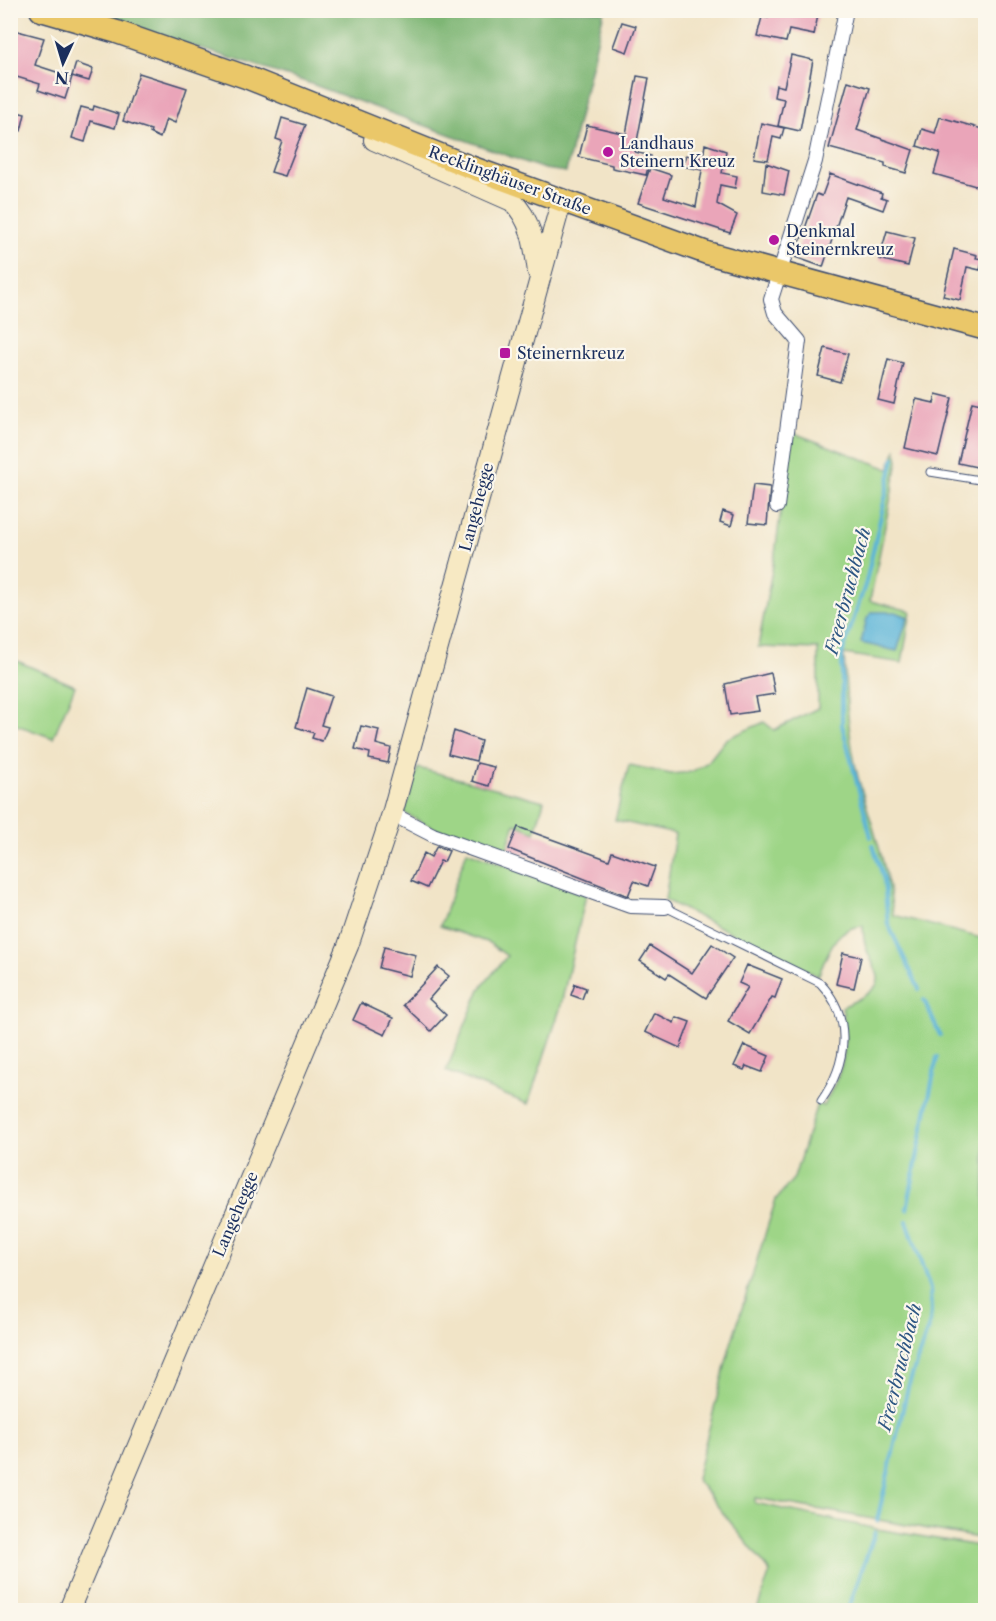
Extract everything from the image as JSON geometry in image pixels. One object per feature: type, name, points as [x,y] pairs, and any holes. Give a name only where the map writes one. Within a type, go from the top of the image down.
[{"type":"main road","name":"Recklinghäuser Straße","points":[[41,10],[128,36],[246,77],[470,167],[707,252],[777,274],[986,329]]},
{"type":"street","points":[[777,506],[799,340],[775,313],[771,299],[777,274],[815,161],[846,10]]},
{"type":"street","points":[[345,116],[366,136],[512,201],[524,214],[534,239],[539,280]]},
{"type":"street","name":"Langehegge","points":[[69,1611],[348,946],[392,814],[562,200]]},
{"type":"street","points":[[392,814],[433,835],[630,906],[665,906]]},
{"type":"lane","points":[[930,472],[986,481]]},
{"type":"lane","points":[[665,906],[820,984],[833,997],[842,1021],[842,1056],[833,1084],[821,1101]]},
{"type":"green space","points":[[80,11],[604,11],[566,172],[544,169],[303,81]]},
{"type":"green space","points":[[791,432],[889,469],[896,450],[898,461],[870,601],[911,611],[902,663],[844,654],[852,747],[858,777],[883,863],[893,915],[985,939],[985,1539],[755,1498],[755,1503],[877,1529],[985,1547],[985,1610],[757,1610],[770,1572],[696,1479],[730,1347],[776,1199],[794,1178],[817,1104],[823,1106],[841,1069],[845,1047],[842,1007],[862,997],[873,989],[878,981],[865,942],[863,926],[853,927],[839,936],[829,950],[818,976],[665,900],[675,834],[615,820],[629,765],[671,774],[691,772],[708,762],[726,739],[764,722],[774,730],[818,708],[818,649],[758,647],[775,554]]},
{"type":"green space","points":[[10,658],[75,686],[53,738],[11,723]]},
{"type":"green space","points":[[418,768],[544,801],[535,832],[515,824],[504,857],[447,835],[404,813]]},
{"type":"green space","points":[[467,851],[586,895],[560,1009],[528,1104],[446,1071],[480,989],[507,956],[489,943],[440,926]]},
{"type":"water","points":[[872,612],[896,612],[908,617],[897,651],[861,643],[867,618]]},
{"type":"building","points":[[769,10],[819,10],[814,35],[789,30],[786,42],[757,36],[762,17],[768,18]]},
{"type":"building","points":[[622,22],[636,26],[627,52],[613,47]]},
{"type":"building","points":[[10,29],[44,38],[35,65],[72,77],[65,99],[38,90],[40,84],[10,75]]},
{"type":"building","points":[[791,55],[813,60],[800,131],[778,126],[784,99],[774,97],[776,85],[784,87]]},
{"type":"building","points":[[76,63],[93,69],[89,81],[72,76]]},
{"type":"building","points":[[139,73],[187,88],[175,123],[166,119],[160,138],[150,133],[151,130],[123,121]]},
{"type":"building","points":[[637,76],[649,78],[635,152],[651,156],[646,175],[612,168],[612,165],[579,157],[587,125],[626,134]]},
{"type":"building","points":[[848,81],[870,88],[857,130],[913,150],[906,173],[885,167],[885,163],[829,148]]},
{"type":"building","points":[[94,106],[119,114],[115,128],[91,121],[85,142],[72,138],[81,107],[93,110]]},
{"type":"building","points":[[13,111],[25,114],[21,131],[10,129]]},
{"type":"building","points":[[940,117],[986,130],[986,189],[934,174],[940,153],[917,146],[922,129],[935,133]]},
{"type":"building","points":[[282,118],[305,125],[285,176],[271,172],[282,141],[276,139]]},
{"type":"building","points":[[761,123],[784,128],[781,139],[773,137],[768,160],[754,158]]},
{"type":"building","points":[[705,144],[726,151],[722,173],[737,176],[735,188],[720,185],[717,204],[737,215],[730,233],[638,203],[650,168],[671,175],[664,197],[696,207],[702,170],[682,166],[686,155],[703,158]]},
{"type":"building","points":[[766,163],[789,171],[784,195],[763,191]]},
{"type":"building","points":[[830,174],[882,193],[881,197],[887,199],[883,210],[846,197],[823,267],[795,257],[817,194],[822,196]]},
{"type":"building","points":[[887,231],[915,238],[908,266],[879,259]]},
{"type":"building","points":[[954,249],[977,255],[976,258],[983,259],[980,270],[967,267],[960,300],[943,296]]},
{"type":"building","points":[[825,348],[848,354],[840,382],[818,376]]},
{"type":"building","points":[[888,359],[903,363],[894,404],[878,400]]},
{"type":"building","points":[[936,394],[952,398],[938,456],[905,448],[916,399],[934,403]]},
{"type":"building","points":[[972,402],[986,405],[986,469],[958,463]]},
{"type":"building","points":[[753,485],[770,487],[767,525],[748,523]]},
{"type":"building","points":[[723,511],[734,515],[731,526],[720,522]]},
{"type":"building","points":[[771,673],[775,694],[755,697],[758,711],[730,715],[725,684]]},
{"type":"building","points":[[307,688],[331,696],[321,725],[328,727],[322,741],[312,738],[314,733],[296,727]]},
{"type":"building","points":[[361,726],[379,730],[376,744],[391,748],[388,763],[369,759],[370,753],[355,749]]},
{"type":"building","points":[[454,731],[481,741],[476,761],[448,754]]},
{"type":"building","points":[[477,763],[494,767],[489,786],[472,781]]},
{"type":"building","points":[[518,827],[609,860],[612,852],[655,867],[648,886],[634,881],[628,896],[509,849]]},
{"type":"building","points":[[437,846],[449,851],[444,862],[440,861],[427,888],[411,881],[424,853],[431,857]]},
{"type":"building","points":[[712,944],[733,958],[706,998],[669,974],[666,978],[640,961],[650,946],[692,973]]},
{"type":"building","points":[[384,947],[416,955],[410,976],[379,968]]},
{"type":"building","points":[[843,953],[861,957],[854,988],[836,984]]},
{"type":"building","points":[[747,965],[782,979],[775,998],[772,997],[750,1034],[728,1021],[748,987],[739,983]]},
{"type":"building","points":[[438,967],[449,976],[429,999],[446,1015],[431,1031],[403,1005]]},
{"type":"building","points":[[575,984],[586,988],[582,999],[571,995]]},
{"type":"building","points":[[361,1003],[393,1018],[385,1035],[353,1020]]},
{"type":"building","points":[[654,1013],[674,1023],[676,1017],[690,1022],[680,1048],[645,1032]]},
{"type":"building","points":[[744,1045],[769,1056],[762,1072],[746,1066],[744,1070],[734,1066]]},
{"type":"waterway","name":"Freerbruchbach","points":[[871,837],[842,725],[842,654],[866,582],[894,458]]},
{"type":"waterway","name":"Freerbruchbach","points":[[873,845],[884,880],[888,924],[919,989]]},
{"type":"waterway","name":"Freerbruchbach","points":[[924,1000],[940,1035]]},
{"type":"waterway","name":"Freerbruchbach","points":[[907,1209],[937,1057]]},
{"type":"waterway","name":"Freerbruchbach","points":[[877,1521],[908,1387],[930,1323],[930,1289],[907,1221]]},
{"type":"waterway","name":"Freerbruchbach","points":[[848,1610],[875,1532]]},
{"type":"place","name":"Landhaus Steinern Kreuz","points":[[608,152]]},
{"type":"place","name":"Denkmal Steinernkreuz","points":[[774,240]]},
{"type":"place","name":"Steinernkreuz","points":[[505,353]]}]
